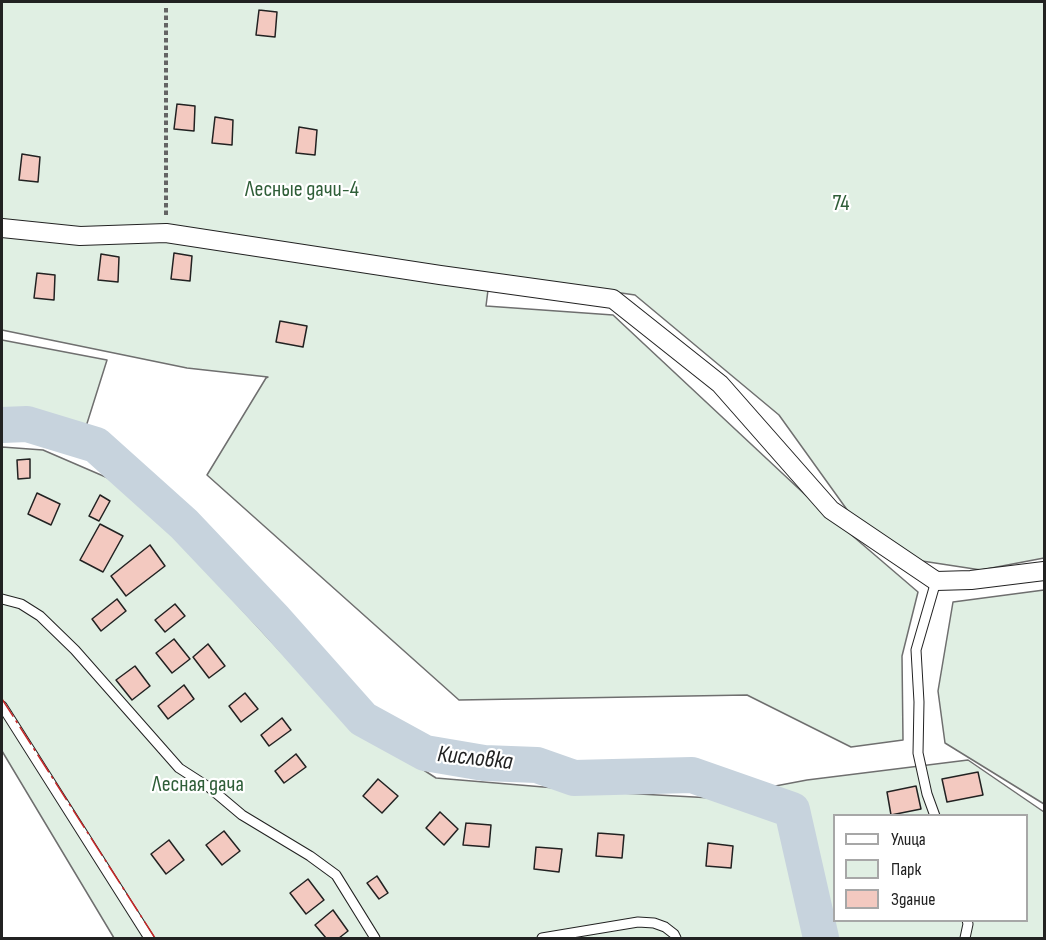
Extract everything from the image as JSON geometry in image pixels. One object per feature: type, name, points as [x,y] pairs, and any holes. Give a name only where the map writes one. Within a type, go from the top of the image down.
[{"type":"street","points":[[2,228],[80,236],[166,233],[614,299],[720,384],[831,510],[936,580],[971,580],[1044,571]]},
{"type":"lane","points":[[934,814],[927,794],[918,753],[919,702],[916,650],[936,580]]},
{"type":"lane","points":[[2,599],[21,604],[40,616],[75,650],[178,768],[210,788],[242,815],[310,856],[336,875],[375,939]]},
{"type":"lane","points":[[2,706],[149,939]]},
{"type":"lane","points":[[542,939],[638,922],[654,923],[665,927],[674,934],[676,939]]},
{"type":"lane","points":[[965,939],[967,922]]},
{"type":"path","points":[[166,8],[166,233]]},
{"type":"green space","points":[[2,2],[1044,2],[1044,558],[981,570],[922,561],[858,525],[779,415],[635,295],[490,274],[486,306],[613,315],[813,502],[918,592],[902,656],[903,740],[851,747],[747,695],[459,700],[207,475],[268,377],[187,368],[2,330]]},
{"type":"green space","points":[[2,340],[107,360],[84,433],[35,418],[2,418]]},
{"type":"green space","name":"Лесная дача","points":[[2,447],[43,450],[145,494],[199,563],[341,717],[436,778],[603,792],[712,798],[807,780],[968,760],[1044,812],[1044,938],[114,938],[2,751]]},
{"type":"green space","points":[[1044,590],[1044,804],[945,743],[938,691],[953,602]]},
{"type":"building","points":[[259,10],[277,12],[275,37],[256,35]]},
{"type":"building","points":[[177,104],[195,106],[194,131],[174,129]]},
{"type":"building","points":[[215,117],[233,120],[232,145],[212,143]]},
{"type":"building","points":[[299,127],[317,130],[315,155],[296,153]]},
{"type":"building","points":[[22,154],[40,157],[38,182],[19,180]]},
{"type":"building","points":[[174,253],[192,256],[190,281],[171,279]]},
{"type":"building","points":[[101,254],[119,257],[118,282],[98,280]]},
{"type":"building","points":[[37,273],[55,275],[54,300],[34,298]]},
{"type":"building","points":[[280,321],[307,326],[303,347],[276,342]]},
{"type":"building","points":[[30,459],[30,478],[18,479],[17,460]]},
{"type":"building","points":[[37,493],[60,504],[51,525],[28,514]]},
{"type":"building","points":[[100,495],[110,501],[99,521],[89,516]]},
{"type":"building","points":[[100,524],[123,536],[103,572],[80,560]]},
{"type":"building","points":[[150,545],[165,566],[126,596],[111,576]]},
{"type":"building","points":[[117,599],[126,611],[101,631],[92,619]]},
{"type":"building","points":[[175,604],[185,616],[165,632],[155,620]]},
{"type":"building","points":[[174,639],[190,659],[172,673],[156,653]]},
{"type":"building","points":[[208,644],[225,666],[209,678],[193,657]]},
{"type":"building","points":[[135,666],[150,686],[132,700],[116,680]]},
{"type":"building","points":[[184,685],[194,699],[168,719],[158,706]]},
{"type":"building","points":[[245,693],[258,709],[241,722],[229,706]]},
{"type":"building","points":[[282,718],[291,730],[269,746],[261,735]]},
{"type":"building","points":[[296,754],[306,767],[284,783],[275,771]]},
{"type":"building","points":[[978,772],[983,795],[947,802],[942,779]]},
{"type":"building","points":[[378,779],[398,796],[382,813],[363,796]]},
{"type":"building","points":[[916,786],[921,809],[891,814],[887,792]]},
{"type":"building","points":[[440,812],[458,829],[444,845],[426,828]]},
{"type":"building","points":[[466,823],[491,825],[489,847],[463,845]]},
{"type":"building","points":[[224,831],[240,851],[222,865],[206,845]]},
{"type":"building","points":[[598,833],[624,835],[622,858],[596,856]]},
{"type":"building","points":[[169,840],[184,860],[166,874],[151,854]]},
{"type":"building","points":[[708,843],[733,846],[731,868],[706,866]]},
{"type":"building","points":[[536,847],[562,849],[559,872],[534,869]]},
{"type":"building","points":[[377,876],[388,893],[379,899],[367,883]]},
{"type":"building","points":[[308,879],[324,900],[306,914],[290,893]]},
{"type":"building","points":[[333,910],[348,931],[339,938],[326,938],[315,925]]},
{"type":"waterway","name":"Кисловка","points":[[2,425],[27,424],[96,445],[184,524],[275,620],[363,719],[425,753],[484,763],[537,765],[574,778],[692,775],[792,810],[821,938]]},
{"type":"power","points":[[2,699],[155,938]]},
{"type":"park label","name":"Лесные дачи-4","points":[[302,190]]},
{"type":"park label","name":"74","points":[[841,204]]}]
